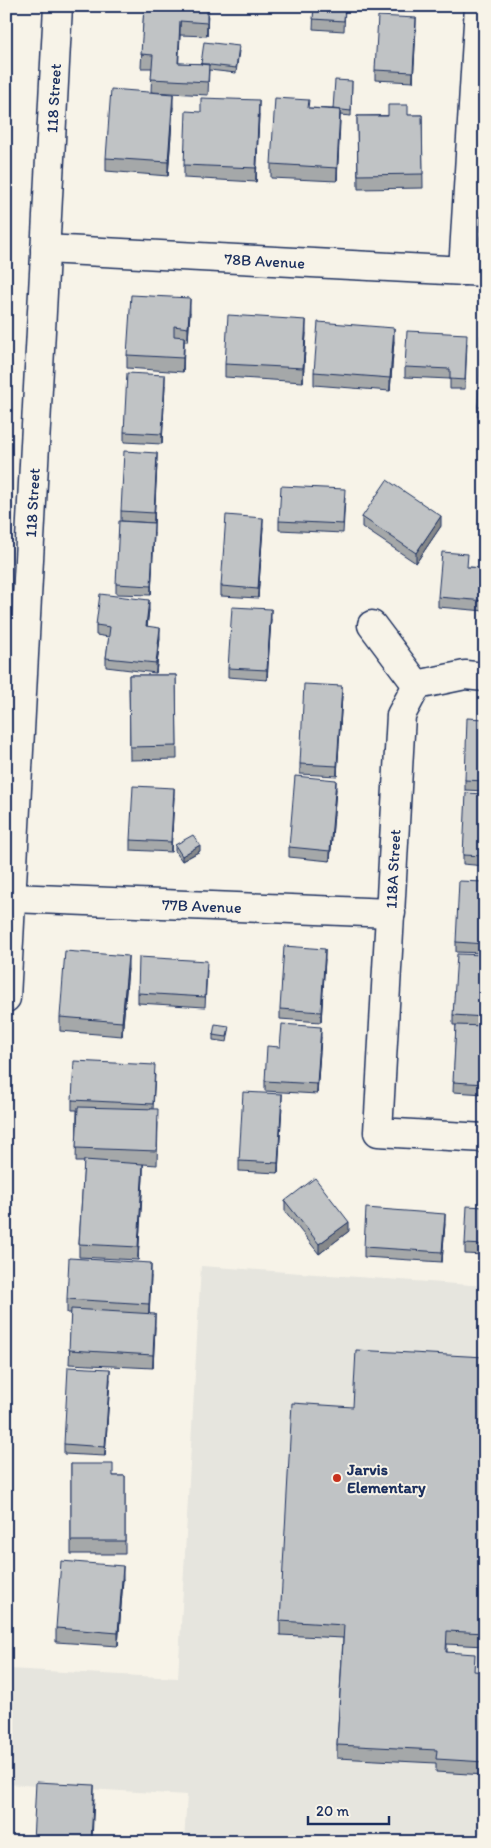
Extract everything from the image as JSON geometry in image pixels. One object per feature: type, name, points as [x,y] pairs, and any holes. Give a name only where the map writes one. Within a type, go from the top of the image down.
[{"type":"street","name":"118 Street","points":[[6,998],[58,6]]},
{"type":"street","points":[[474,272],[479,6]]},
{"type":"street","name":"78B Avenue","points":[[45,249],[474,272]]},
{"type":"street","points":[[372,624],[418,685],[465,675],[485,677]]},
{"type":"street","name":"118A Street","points":[[418,685],[401,715],[378,1132],[485,1138]]},
{"type":"street","name":"77B Avenue","points":[[12,898],[391,913]]},
{"type":"shaded area","name":"Jarvis Elementary","points":[[201,1266],[485,1286],[485,1842],[184,1842],[187,1795],[6,1784],[8,1669],[178,1678]]},
{"type":"building","points":[[144,6],[207,6],[207,23],[180,21],[178,63],[209,64],[208,82],[151,79],[153,55],[141,54]]},
{"type":"building","points":[[314,6],[345,6],[344,21],[313,19]]},
{"type":"building","points":[[378,16],[416,18],[413,72],[375,70]]},
{"type":"building","points":[[204,42],[239,46],[236,68],[201,64]]},
{"type":"building","points":[[335,80],[352,81],[351,111],[333,109]]},
{"type":"building","points":[[111,89],[173,94],[168,162],[106,158]]},
{"type":"building","points":[[201,98],[259,100],[256,168],[184,165],[186,111],[201,112]]},
{"type":"building","points":[[275,98],[309,100],[308,108],[340,110],[337,168],[271,164]]},
{"type":"building","points":[[388,105],[408,105],[408,115],[422,115],[423,174],[358,175],[357,116],[388,116]]},
{"type":"building","points":[[131,295],[190,298],[188,328],[174,326],[174,336],[184,337],[183,358],[127,355]]},
{"type":"building","points":[[228,315],[306,320],[303,368],[225,364]]},
{"type":"building","points":[[318,322],[394,328],[390,378],[314,372]]},
{"type":"building","points":[[407,331],[467,334],[465,380],[450,379],[450,369],[405,367]]},
{"type":"building","points":[[481,335],[485,335],[485,407],[478,407]]},
{"type":"building","points":[[127,373],[165,375],[162,434],[124,432]]},
{"type":"building","points":[[124,451],[157,453],[154,513],[121,511]]},
{"type":"building","points":[[387,480],[441,516],[416,553],[362,517]]},
{"type":"building","points":[[281,486],[345,489],[343,524],[279,521]]},
{"type":"building","points":[[226,515],[263,518],[258,589],[221,586]]},
{"type":"building","points":[[119,521],[154,523],[151,586],[116,584]]},
{"type":"building","points":[[442,552],[468,554],[467,567],[485,568],[485,601],[438,597]]},
{"type":"building","points":[[100,594],[149,600],[146,626],[160,628],[156,663],[106,658],[110,627],[96,625]]},
{"type":"building","points":[[232,607],[271,609],[267,670],[228,668]]},
{"type":"building","points":[[129,675],[176,675],[177,746],[130,747]]},
{"type":"building","points":[[304,684],[342,686],[337,766],[300,764]]},
{"type":"building","points":[[467,718],[485,719],[485,781],[465,780]]},
{"type":"building","points":[[295,776],[336,780],[330,851],[289,847]]},
{"type":"building","points":[[133,786],[174,788],[171,842],[130,840]]},
{"type":"building","points":[[466,793],[485,794],[485,856],[463,855]]},
{"type":"building","points":[[193,835],[200,845],[182,856],[175,845]]},
{"type":"building","points":[[459,881],[485,882],[485,944],[456,942]]},
{"type":"building","points":[[284,946],[325,949],[321,1012],[280,1009]]},
{"type":"building","points":[[65,951],[128,956],[122,1022],[60,1017]]},
{"type":"building","points":[[457,954],[485,955],[485,1017],[453,1015]]},
{"type":"building","points":[[139,957],[207,961],[205,997],[138,993]]},
{"type":"building","points":[[215,1024],[229,1026],[227,1037],[213,1035]]},
{"type":"building","points":[[282,1024],[321,1027],[317,1084],[265,1081],[267,1046],[280,1047]]},
{"type":"building","points":[[456,1025],[485,1026],[485,1084],[453,1082]]},
{"type":"building","points":[[74,1061],[155,1065],[153,1104],[72,1100]]},
{"type":"building","points":[[243,1092],[282,1094],[278,1163],[239,1161]]},
{"type":"building","points":[[78,1107],[158,1109],[157,1151],[76,1148]]},
{"type":"building","points":[[84,1160],[143,1164],[138,1247],[79,1244]]},
{"type":"building","points":[[315,1178],[349,1222],[319,1244],[285,1201]]},
{"type":"building","points":[[467,1206],[485,1207],[485,1245],[465,1244]]},
{"type":"building","points":[[366,1208],[445,1214],[442,1252],[364,1247]]},
{"type":"building","points":[[69,1258],[151,1263],[149,1304],[67,1299]]},
{"type":"building","points":[[71,1309],[155,1314],[153,1355],[69,1350]]},
{"type":"building","points":[[356,1350],[485,1357],[485,1633],[447,1631],[446,1652],[475,1654],[474,1671],[485,1672],[485,1762],[436,1759],[437,1750],[337,1745],[344,1625],[280,1621],[292,1403],[353,1407]]},
{"type":"building","points":[[68,1367],[110,1369],[105,1447],[64,1444]]},
{"type":"building","points":[[71,1464],[113,1464],[113,1476],[125,1476],[125,1541],[71,1541]]},
{"type":"building","points":[[61,1561],[123,1566],[118,1633],[56,1628]]},
{"type":"building","points":[[36,1782],[94,1785],[91,1842],[33,1842]]},
{"type":"place","name":"Jarvis Elementary","points":[[337,1478]]}]
